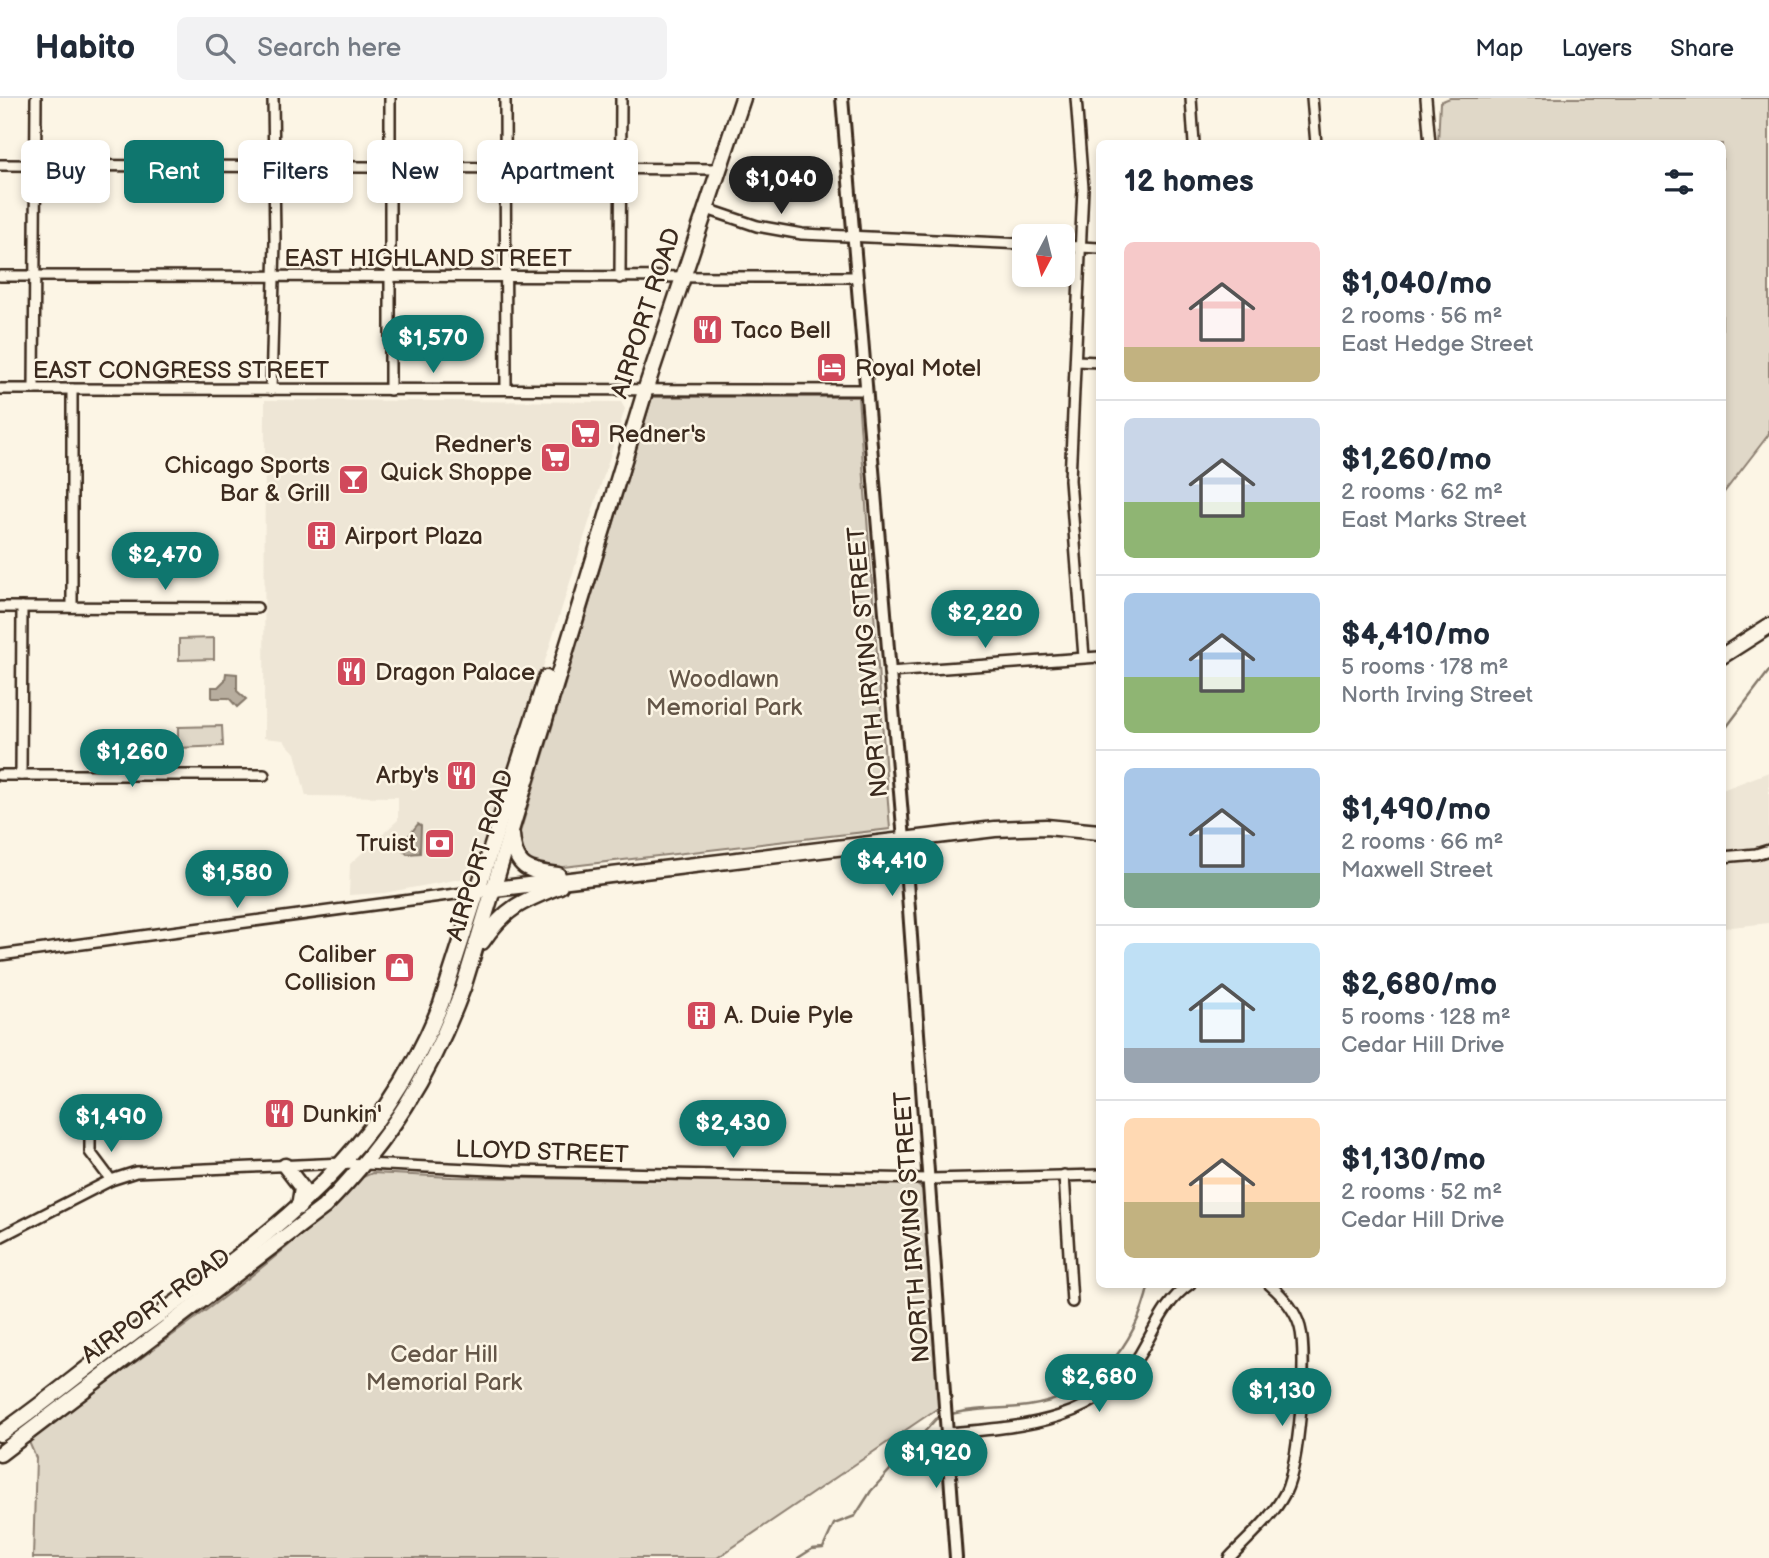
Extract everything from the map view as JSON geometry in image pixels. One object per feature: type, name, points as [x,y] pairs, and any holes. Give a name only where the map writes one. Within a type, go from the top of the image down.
[{"type":"main road","name":"AIRPORT ROAD","points":[[677,278],[704,208],[735,98]]},
{"type":"main road","name":"AIRPORT ROAD","points":[[0,1454],[324,1207],[366,1164],[428,1071],[446,1036],[474,954],[485,890],[641,390],[714,169],[743,98]]},
{"type":"main road","name":"AIRPORT ROAD","points":[[0,1434],[221,1270],[299,1206],[344,1163],[381,1117],[418,1056],[511,829],[641,390]]},
{"type":"main road","points":[[1726,653],[1769,626]]},
{"type":"main road","points":[[485,890],[995,829],[1046,827],[1096,832]]},
{"type":"main road","points":[[511,829],[515,857],[526,867],[536,872],[581,878]]},
{"type":"main road","points":[[474,954],[505,912],[526,899],[581,878]]},
{"type":"main road","points":[[285,1166],[302,1188],[299,1206]]},
{"type":"street","points":[[36,98],[36,140]]},
{"type":"street","points":[[273,98],[274,140]]},
{"type":"street","points":[[390,98],[390,140]]},
{"type":"street","points":[[505,98],[505,140]]},
{"type":"street","points":[[620,140],[621,98]]},
{"type":"street","name":"NORTH IRVING STREET","points":[[842,98],[904,840],[948,1416],[956,1558]]},
{"type":"street","points":[[1076,98],[1083,188],[1070,480],[1084,657]]},
{"type":"street","points":[[1191,98],[1194,140]]},
{"type":"street","points":[[1312,98],[1316,140]]},
{"type":"street","points":[[1426,98],[1430,140]]},
{"type":"street","points":[[0,165],[21,165]]},
{"type":"street","points":[[110,165],[238,166]]},
{"type":"street","points":[[638,167],[714,169]]},
{"type":"street","points":[[34,389],[35,203]]},
{"type":"street","points":[[271,390],[274,203]]},
{"type":"street","points":[[390,203],[390,390]]},
{"type":"street","points":[[505,203],[506,389]]},
{"type":"street","points":[[620,203],[620,278]]},
{"type":"street","points":[[704,208],[781,231],[1012,243]]},
{"type":"street","points":[[1075,247],[1096,248]]},
{"type":"street","name":"EAST HIGHLAND STREET","points":[[0,276],[857,277]]},
{"type":"street","points":[[1076,360],[1096,362]]},
{"type":"street","name":"EAST CONGRESS STREET","points":[[0,389],[866,390]]},
{"type":"street","points":[[72,389],[72,607]]},
{"type":"street","points":[[0,607],[257,608]]},
{"type":"street","points":[[21,775],[22,607]]},
{"type":"street","points":[[889,672],[1096,657]]},
{"type":"street","points":[[0,775],[264,775]]},
{"type":"street","points":[[1726,857],[1769,850]]},
{"type":"street","points":[[0,955],[485,890]]},
{"type":"street","points":[[90,1135],[90,1152],[111,1180]]},
{"type":"street","name":"LLOYD STREET","points":[[0,1237],[111,1180],[136,1172],[344,1163],[512,1171],[929,1179],[1096,1175]]},
{"type":"street","points":[[1064,1175],[1072,1302]]},
{"type":"street","points":[[949,1433],[1036,1424],[1085,1406],[1124,1375],[1139,1357],[1172,1300],[1186,1288]]},
{"type":"street","points":[[1229,1558],[1271,1516],[1288,1486],[1295,1461],[1302,1341],[1292,1309],[1273,1288]]},
{"type":"shaded area","name":"Airport Plaza","points":[[265,400],[621,402],[625,409],[524,727],[479,863],[471,877],[384,893],[349,895],[350,864],[398,820],[398,797],[306,796],[295,753],[283,740],[264,738]]},
{"type":"shaded area","points":[[226,673],[237,674],[237,691],[246,699],[237,707],[229,698],[212,698],[212,687],[218,687],[225,680]]},
{"type":"shaded area","points":[[1769,772],[1769,923],[1726,928],[1726,788]]},
{"type":"shaded area","points":[[418,824],[421,826],[420,853],[407,854],[400,847]]},
{"type":"green space","points":[[1450,98],[1769,98],[1769,434],[1726,490],[1726,140],[1438,140],[1440,102]]},
{"type":"green space","name":"Woodlawn Memorial Park","points":[[652,397],[858,397],[890,829],[563,867],[538,868],[520,855],[518,839]]},
{"type":"green space","points":[[214,638],[214,659],[179,660],[179,639]]},
{"type":"green space","points":[[222,726],[223,746],[178,748],[178,727]]},
{"type":"green space","name":"Cedar Hill Memorial Park","points":[[372,1173],[452,1177],[916,1184],[926,1192],[941,1406],[717,1558],[33,1558],[36,1458],[29,1442],[243,1282],[324,1214],[363,1177]]},
{"type":"waterway","points":[[1726,728],[1769,671]]},
{"type":"waterway","points":[[948,1415],[1028,1406],[1073,1392],[1092,1380],[1122,1348],[1134,1328],[1148,1288]]},
{"type":"waterway","points":[[798,1558],[812,1549],[823,1548],[834,1524],[855,1516],[871,1491],[936,1419],[942,1417]]},
{"type":"place","name":"Taco Bell","points":[[708,330]]},
{"type":"place","name":"Royal Motel","points":[[832,368]]},
{"type":"place","name":"Redner's","points":[[585,434]]},
{"type":"place","name":"Redner's Quick Shoppe","points":[[555,458]]},
{"type":"place","name":"Chicago Sports Bar & Grill","points":[[353,479]]},
{"type":"place","name":"Airport Plaza","points":[[322,536]]},
{"type":"place","name":"Dragon Palace","points":[[352,672]]},
{"type":"place","name":"Arby's","points":[[462,775]]},
{"type":"place","name":"Truist","points":[[439,843]]},
{"type":"place","name":"Caliber Collision","points":[[399,968]]},
{"type":"place","name":"A. Duie Pyle","points":[[701,1015]]},
{"type":"place","name":"Dunkin'","points":[[279,1114]]}]
